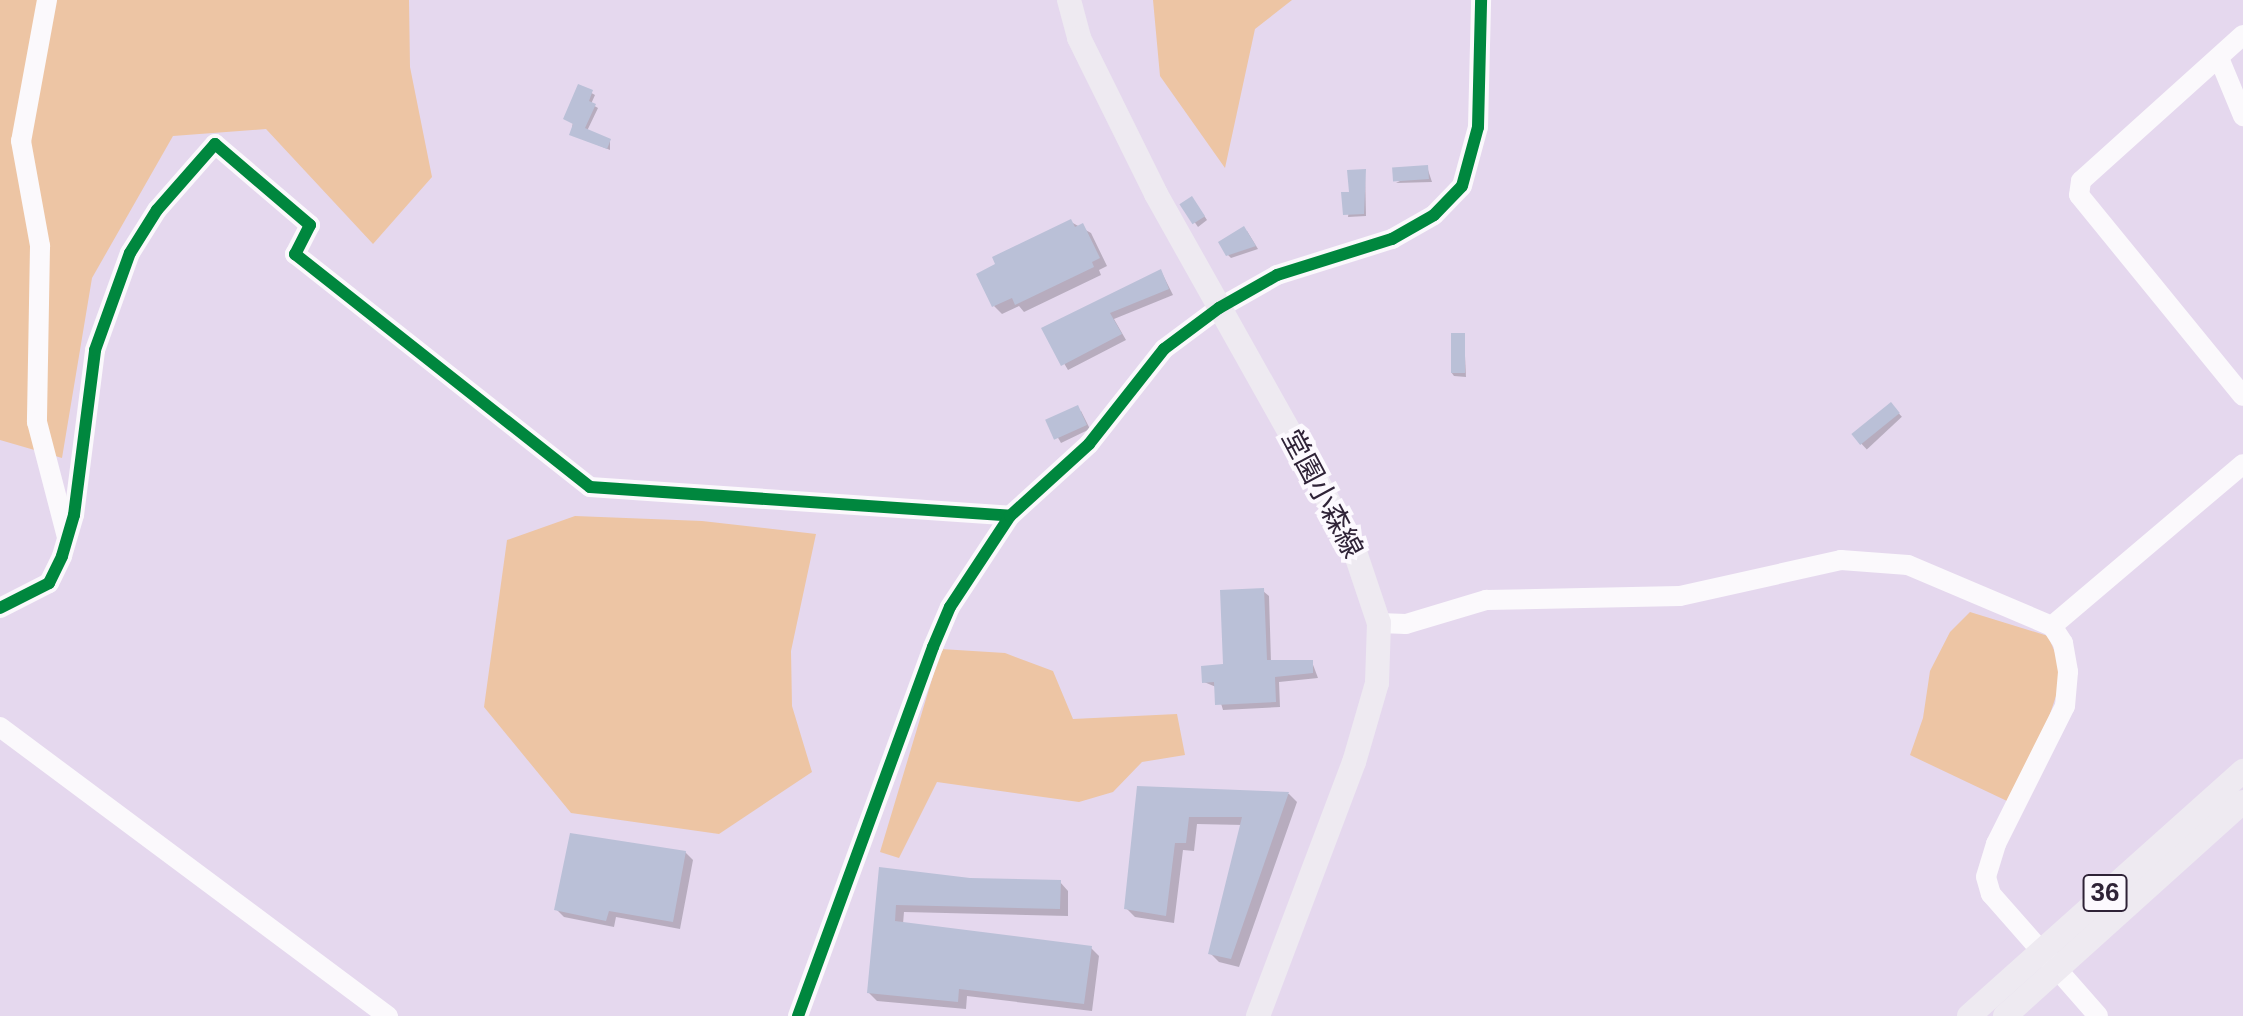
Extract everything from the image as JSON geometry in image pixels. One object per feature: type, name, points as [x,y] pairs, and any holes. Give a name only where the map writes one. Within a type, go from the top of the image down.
[{"type":"main road","name":"堂園小森線","points":[[1069,0],[1079,38],[1219,308],[1352,543],[1379,623],[1377,683],[1354,762],[1258,1016]]},
{"type":"main road","name":"36","points":[[2005,1016],[2046,953],[2243,771]]},
{"type":"main road","name":"36","points":[[1969,1016],[2243,802]]},
{"type":"street","points":[[47,0],[27,91],[21,152],[40,246],[37,422],[67,537]]},
{"type":"street","points":[[798,1016],[933,647],[950,607],[1010,516],[1089,444],[1164,349],[1219,308],[1277,275],[1392,239],[1434,215],[1462,186],[1478,127],[1481,0]]},
{"type":"street","points":[[2243,35],[2081,181],[2079,195],[2243,396]]},
{"type":"street","points":[[2219,58],[2243,116]]},
{"type":"street","points":[[0,608],[49,583],[67,537],[95,350],[130,253],[157,210],[215,144],[310,225],[295,254],[590,487],[1010,516]]},
{"type":"street","points":[[2052,626],[2243,464]]},
{"type":"street","points":[[1379,623],[1406,624],[1486,600],[1680,596],[1841,560],[1908,565],[2052,626],[2063,643],[2068,672],[2065,706],[1996,844],[1986,877],[1991,894],[2046,953],[2098,1016]]},
{"type":"street","points":[[0,727],[388,1016]]},
{"type":"shaded area","points":[[0,0],[409,0],[410,67],[432,177],[373,244],[266,129],[173,136],[92,278],[62,458],[0,440]]},
{"type":"shaded area","points":[[1153,0],[1292,0],[1255,29],[1225,168],[1160,76]]},
{"type":"shaded area","points":[[575,516],[702,521],[816,534],[791,651],[792,706],[812,772],[719,834],[571,813],[484,707],[507,540]]},
{"type":"shaded area","points":[[1970,612],[2048,636],[2059,662],[2060,684],[2049,717],[2007,801],[1910,755],[1923,718],[1930,671],[1950,632]]},
{"type":"shaded area","points":[[941,649],[1005,653],[1053,671],[1073,719],[1177,714],[1185,755],[1142,762],[1113,792],[1079,802],[937,782],[899,858],[880,852]]},
{"type":"building","points":[[578,84],[593,90],[589,101],[596,104],[585,128],[611,139],[607,149],[569,135],[573,124],[563,119]]},
{"type":"building","points":[[1428,165],[1429,179],[1393,181],[1392,168]]},
{"type":"building","points":[[1366,169],[1364,214],[1343,215],[1341,192],[1349,192],[1347,170]]},
{"type":"building","points":[[1192,196],[1205,216],[1192,224],[1179,204]]},
{"type":"building","points":[[1071,219],[1075,227],[1083,223],[1100,258],[1092,262],[1094,267],[1015,305],[1012,298],[992,307],[976,274],[995,264],[992,257]]},
{"type":"building","points":[[1244,226],[1256,246],[1226,256],[1218,242]]},
{"type":"building","points":[[1161,269],[1169,289],[1110,313],[1122,334],[1061,366],[1041,328]]},
{"type":"building","points":[[1451,333],[1465,333],[1465,373],[1451,373]]},
{"type":"building","points":[[1891,402],[1900,413],[1860,445],[1851,434]]},
{"type":"building","points":[[1078,405],[1087,425],[1054,440],[1045,420]]},
{"type":"building","points":[[1264,588],[1267,660],[1313,660],[1313,673],[1275,677],[1276,702],[1215,705],[1214,682],[1202,683],[1201,666],[1223,664],[1220,590]]},
{"type":"building","points":[[1137,786],[1289,792],[1231,959],[1208,954],[1242,817],[1189,817],[1186,843],[1175,843],[1166,916],[1124,909]]},
{"type":"building","points":[[570,833],[686,851],[673,922],[609,911],[606,921],[554,910]]},
{"type":"building","points":[[879,867],[970,878],[1061,880],[1060,909],[896,905],[895,921],[1092,946],[1084,1004],[959,989],[958,1002],[867,993]]},
{"type":"cycle path","points":[[798,1016],[933,647],[950,607],[1010,516],[1089,444],[1164,349],[1219,308],[1277,275],[1392,239],[1434,215],[1462,186],[1478,127],[1481,0]]},
{"type":"cycle path","points":[[0,608],[49,583],[62,556],[74,515],[95,350],[130,253],[157,210],[215,144],[310,225],[295,254],[590,487],[1010,516]]}]
